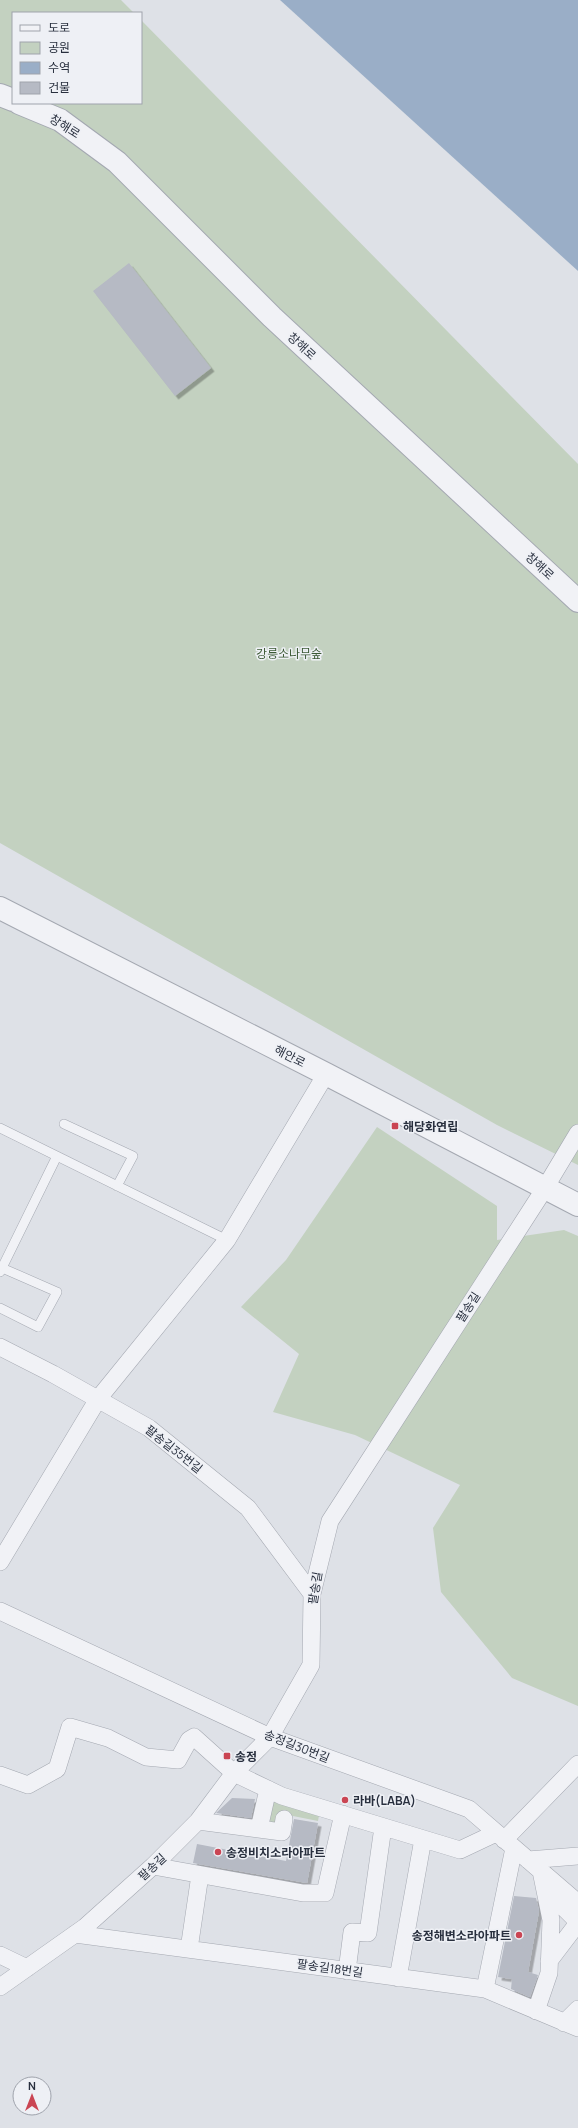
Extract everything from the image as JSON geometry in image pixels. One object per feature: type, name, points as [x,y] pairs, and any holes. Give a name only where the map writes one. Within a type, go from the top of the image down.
[{"type":"street","points":[[0,95],[12,100]]},
{"type":"street","name":"창해로","points":[[21,104],[60,120],[117,162],[272,317],[578,601]]},
{"type":"street","name":"해안로","points":[[2,912],[326,1074],[578,1206]]},
{"type":"street","points":[[0,1562],[98,1399],[227,1240],[326,1074]]},
{"type":"street","name":"팔송길","points":[[0,1987],[75,1934],[154,1866],[198,1821],[234,1773],[270,1737],[311,1665],[312,1594],[330,1521],[545,1188],[578,1133]]},
{"type":"street","name":"팔송길35번길","points":[[0,1347],[149,1428],[248,1508],[312,1594]]},
{"type":"street","name":"송정길30번길","points":[[0,1611],[270,1737],[469,1809],[578,1903]]},
{"type":"street","points":[[0,1775],[28,1785],[57,1769],[70,1727],[108,1738],[146,1757],[178,1760],[189,1740],[194,1737],[234,1773],[282,1796],[460,1850],[505,1840],[578,1764]]},
{"type":"street","points":[[259,1829],[268,1789]]},
{"type":"street","points":[[154,1866],[303,1894],[325,1893],[343,1814]]},
{"type":"street","points":[[198,1821],[282,1832],[284,1819]]},
{"type":"street","points":[[347,1971],[352,1932],[368,1933],[383,1827]]},
{"type":"street","points":[[398,1978],[423,1839]]},
{"type":"street","points":[[485,1989],[505,1840]]},
{"type":"street","points":[[528,1860],[578,1856]]},
{"type":"street","points":[[536,2011],[549,1973],[551,1920],[541,1871]]},
{"type":"street","points":[[189,1949],[200,1875]]},
{"type":"street","points":[[545,1889],[578,1923],[549,1961]]},
{"type":"street","name":"팔송길18번길","points":[[75,1934],[485,1989],[571,2026]]},
{"type":"street","points":[[0,1955],[27,1968]]},
{"type":"street","points":[[571,2026],[578,2009]]},
{"type":"lane","points":[[64,1124],[133,1156],[117,1186]]},
{"type":"lane","points":[[0,1128],[227,1240]]},
{"type":"lane","points":[[0,1308],[38,1327],[57,1292],[1,1270],[57,1156]]},
{"type":"green space","name":"강릉소나무숲","points":[[0,0],[121,0],[133,12],[12,12],[12,104],[142,104],[142,21],[578,464],[578,1165],[497,1125],[0,843]]},
{"type":"green space","points":[[377,1127],[497,1206],[497,1240],[564,1230],[578,1236],[578,1706],[512,1678],[441,1592],[433,1528],[460,1485],[355,1435],[273,1412],[299,1354],[241,1307],[286,1260]]},
{"type":"green space","points":[[270,1800],[320,1810],[318,1821],[283,1814],[280,1827],[265,1824]]},
{"type":"water","points":[[280,0],[578,0],[578,271]]},
{"type":"building","points":[[129,263],[211,368],[175,396],[93,291]]},
{"type":"building","points":[[232,1798],[255,1799],[251,1818],[216,1813]]},
{"type":"building","name":"송정비치소라아파트","points":[[294,1819],[318,1823],[307,1883],[193,1863],[197,1844],[286,1861]]},
{"type":"building","name":"송정해변소라아파트","points":[[514,1896],[536,1898],[539,1911],[528,1972],[538,1975],[530,1997],[511,1989],[512,1979],[498,1977]]},
{"type":"place","name":"해당화연립","points":[[395,1126]]},
{"type":"place","name":"송정","points":[[227,1756]]},
{"type":"place","name":"라바(LABA)","points":[[345,1800]]},
{"type":"place","name":"송정비치소라아파트","points":[[218,1852]]},
{"type":"place","name":"송정해변소라아파트","points":[[519,1935]]}]
